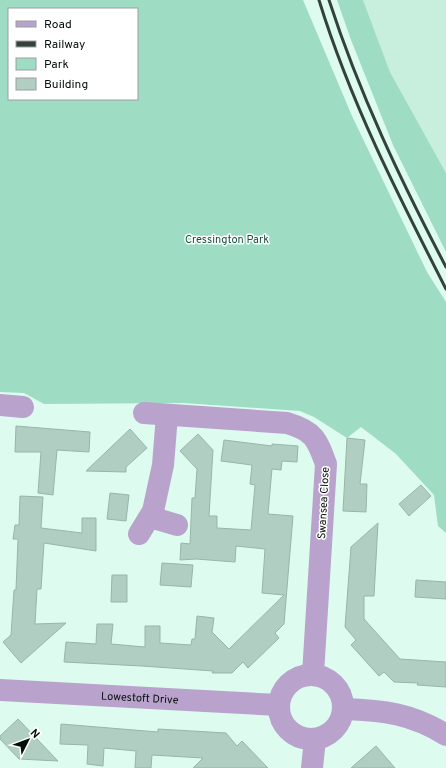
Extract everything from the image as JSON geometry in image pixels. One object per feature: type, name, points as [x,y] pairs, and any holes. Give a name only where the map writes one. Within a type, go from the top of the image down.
[{"type":"street","points":[[0,405],[23,407]]},
{"type":"street","name":"Swansea Close","points":[[144,413],[287,422],[302,428],[318,441],[326,464],[313,674]]},
{"type":"street","points":[[167,415],[163,465],[153,511],[144,526],[177,525]]},
{"type":"street","points":[[313,674],[326,678],[336,686],[342,696],[344,709],[340,721],[333,732],[315,739],[309,739],[297,736],[287,728],[280,718],[279,705],[282,692],[290,682],[301,676],[313,674]]},
{"type":"street","name":"Lowestoft Drive","points":[[0,690],[279,705]]},
{"type":"street","points":[[344,709],[376,710],[407,716],[446,735]]},
{"type":"street","points":[[312,768],[315,739]]},
{"type":"shaded area","points":[[363,0],[446,0],[446,173],[390,72]]},
{"type":"green space","name":"Cressington Park","points":[[0,0],[303,0],[352,116],[427,272],[446,302],[446,533],[438,526],[434,495],[396,454],[361,427],[347,438],[314,417],[300,411],[183,403],[44,404],[24,393],[0,392]]},
{"type":"green space","points":[[337,0],[363,0],[390,72],[446,173],[446,252],[393,145],[351,40]]},
{"type":"building","points":[[16,426],[90,432],[89,452],[57,450],[53,495],[38,493],[41,452],[15,452]]},
{"type":"building","points":[[130,429],[147,448],[126,467],[126,472],[86,471]]},
{"type":"building","points":[[198,434],[213,450],[209,516],[217,516],[217,528],[251,530],[255,485],[250,484],[252,465],[221,461],[224,440],[272,446],[272,444],[298,446],[297,462],[282,461],[281,470],[272,469],[268,514],[293,516],[284,624],[275,633],[279,638],[248,668],[243,662],[232,673],[212,673],[213,671],[64,662],[66,642],[96,644],[97,624],[113,624],[111,644],[145,647],[145,626],[160,626],[160,643],[191,645],[192,639],[195,639],[197,616],[214,618],[212,632],[229,649],[284,595],[262,593],[265,549],[236,546],[235,562],[196,559],[180,560],[181,543],[190,544],[192,498],[195,498],[197,469],[180,451]]},
{"type":"building","points":[[347,438],[365,440],[360,484],[367,484],[366,512],[343,511]]},
{"type":"building","points":[[421,485],[431,496],[409,516],[399,504]]},
{"type":"building","points":[[110,493],[129,495],[126,521],[107,519]]},
{"type":"building","points":[[20,496],[43,497],[41,528],[82,533],[82,518],[96,518],[96,551],[44,543],[41,589],[37,589],[35,624],[66,623],[21,663],[3,642],[11,635],[14,590],[16,590],[18,539],[13,539],[15,525],[19,525]]},
{"type":"building","points":[[378,523],[374,596],[364,596],[364,619],[400,659],[446,662],[446,687],[417,685],[418,683],[394,682],[384,672],[379,676],[351,645],[356,640],[345,627],[351,547]]},
{"type":"building","points":[[162,563],[193,565],[191,587],[160,585]]},
{"type":"building","points":[[112,575],[127,575],[127,602],[111,602]]},
{"type":"building","points":[[416,580],[446,582],[446,599],[415,597]]},
{"type":"building","points":[[18,719],[58,761],[19,759],[0,739],[0,736]]},
{"type":"building","points":[[61,724],[158,732],[158,729],[226,733],[237,746],[242,741],[268,768],[193,768],[203,758],[152,755],[151,768],[135,768],[136,751],[104,748],[103,766],[87,764],[88,745],[60,744]]},
{"type":"building","points":[[376,746],[395,768],[351,768]]},
{"type":"railway","points":[[319,0],[331,38],[360,111],[393,183],[446,289]]},
{"type":"railway","points":[[329,0],[367,103],[397,169],[446,267]]}]
